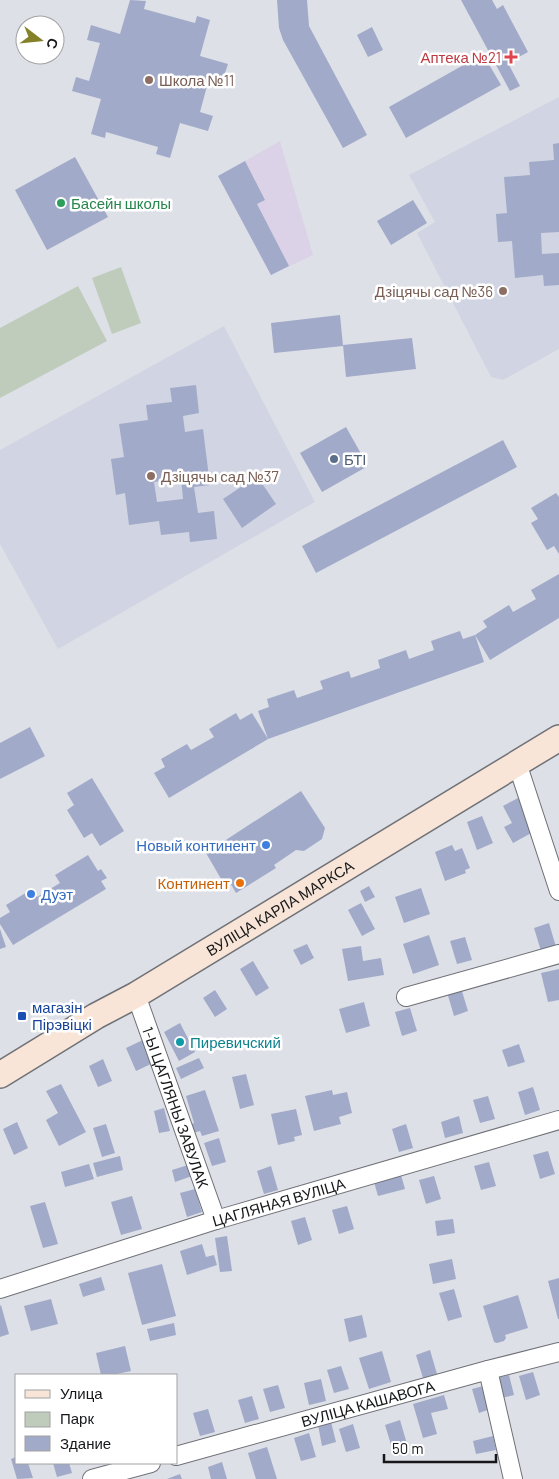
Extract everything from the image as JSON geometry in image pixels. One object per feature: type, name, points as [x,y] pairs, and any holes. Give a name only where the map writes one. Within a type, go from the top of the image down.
[{"type":"main road","name":"ВУЛІЦА КАРЛА МАРКСА","points":[[0,1075],[96,1016],[136,995],[559,738]]},
{"type":"street","points":[[517,763],[559,891]]},
{"type":"street","points":[[406,997],[559,954]]},
{"type":"street","name":"1-Ы ЦАГЛЯНЫ ЗАВУЛАК","points":[[136,995],[216,1220]]},
{"type":"street","name":"ЦАГЛЯНАЯ ВУЛІЦА","points":[[0,1289],[216,1220],[559,1120]]},
{"type":"street","name":"ВУЛІЦА КАШАВОГА","points":[[178,1455],[559,1352]]},
{"type":"street","points":[[488,1370],[513,1479]]},
{"type":"street","points":[[92,1479],[147,1464]]},
{"type":"shaded area","name":"Дзіцячы сад №36","points":[[559,97],[559,349],[503,380],[491,377],[417,233],[435,222],[409,175]]},
{"type":"shaded area","points":[[280,141],[313,255],[271,275],[218,176]]},
{"type":"shaded area","name":"Дзіцячы сад №37","points":[[224,326],[315,502],[58,649],[0,544],[0,450]]},
{"type":"green space","points":[[121,267],[141,323],[112,334],[92,278]]},
{"type":"green space","points":[[78,286],[107,341],[0,398],[0,328]]},
{"type":"building","name":"Школа №11","points":[[130,0],[146,1],[144,9],[195,23],[197,16],[210,20],[200,56],[228,64],[223,79],[210,75],[200,112],[213,116],[208,131],[180,123],[170,158],[156,154],[158,147],[106,132],[105,138],[91,134],[101,99],[72,91],[76,77],[89,81],[100,43],[87,40],[91,25],[120,34]]},
{"type":"building","points":[[277,0],[307,0],[309,26],[367,135],[343,148],[283,40],[279,28]]},
{"type":"building","points":[[461,0],[492,0],[497,9],[503,5],[528,52],[508,63],[520,86],[510,91]]},
{"type":"building","points":[[372,27],[383,50],[368,57],[357,35]]},
{"type":"building","points":[[483,54],[501,85],[406,138],[389,107]]},
{"type":"building","points":[[559,143],[559,232],[541,233],[542,254],[559,253],[559,285],[544,286],[543,275],[515,278],[512,241],[498,242],[496,214],[507,213],[504,177],[530,175],[529,162],[554,160],[553,144]]},
{"type":"building","name":"Басейн школы","points":[[75,157],[108,217],[47,250],[15,190]]},
{"type":"building","points":[[245,161],[265,200],[257,204],[289,266],[271,275],[218,176]]},
{"type":"building","points":[[413,200],[427,223],[391,245],[377,221]]},
{"type":"building","points":[[340,315],[343,346],[274,353],[271,323]]},
{"type":"building","points":[[412,338],[416,369],[346,377],[343,345]]},
{"type":"building","points":[[196,385],[199,413],[183,416],[185,432],[203,429],[210,485],[194,487],[198,513],[214,511],[217,539],[190,542],[189,532],[161,535],[159,521],[129,525],[125,493],[116,495],[111,459],[124,457],[119,424],[148,420],[146,405],[172,402],[170,388]],"holes":[[[181,478],[183,499],[157,502],[154,482]]]},
{"type":"building","name":"БТІ","points":[[346,427],[368,466],[322,492],[300,453]]},
{"type":"building","points":[[503,440],[517,467],[316,573],[302,546]]},
{"type":"building","points":[[257,476],[276,504],[242,528],[223,499]]},
{"type":"building","points":[[556,493],[559,497],[559,554],[554,546],[547,550],[531,523],[538,519],[531,508]]},
{"type":"building","points":[[559,574],[559,618],[490,660],[475,635],[487,627],[483,621],[509,605],[513,612],[536,599],[531,590]]},
{"type":"building","points":[[460,631],[463,639],[475,635],[484,662],[268,739],[258,711],[269,707],[267,699],[294,690],[297,698],[323,689],[320,681],[349,671],[351,678],[380,668],[378,660],[406,650],[409,659],[434,650],[431,641]]},
{"type":"building","points":[[236,713],[240,720],[252,713],[268,739],[169,798],[154,773],[165,767],[161,759],[187,744],[191,750],[214,737],[209,729]]},
{"type":"building","points":[[30,727],[45,756],[0,779],[0,743]]},
{"type":"building","points":[[92,778],[124,831],[100,846],[92,833],[84,838],[67,810],[74,805],[67,793]]},
{"type":"building","name":"Новый континент","points":[[301,791],[325,828],[322,839],[304,851],[296,850],[274,865],[276,868],[236,893],[229,881],[224,884],[206,853]]},
{"type":"building","points":[[518,798],[535,831],[513,843],[504,827],[512,823],[503,806]]},
{"type":"building","points":[[482,816],[493,843],[477,850],[467,822]]},
{"type":"building","points":[[452,845],[455,851],[462,848],[470,868],[465,870],[466,873],[445,881],[435,852]]},
{"type":"building","points":[[88,855],[98,871],[101,869],[107,878],[101,881],[106,889],[13,945],[0,924],[0,918],[10,912],[6,905],[32,889],[37,897],[60,883],[55,875]]},
{"type":"building","points":[[369,886],[375,897],[365,902],[360,891]]},
{"type":"building","points":[[421,888],[430,914],[404,923],[395,897]]},
{"type":"building","points":[[361,903],[375,929],[362,936],[348,910]]},
{"type":"building","points":[[549,923],[556,947],[541,951],[534,928]]},
{"type":"building","points":[[0,929],[6,947],[0,949]]},
{"type":"building","points":[[429,935],[439,965],[413,974],[403,944]]},
{"type":"building","points":[[465,937],[472,960],[457,964],[450,941]]},
{"type":"building","points":[[307,944],[314,958],[301,965],[293,950]]},
{"type":"building","points":[[361,946],[363,961],[381,958],[384,975],[348,981],[342,949]]},
{"type":"building","points":[[253,961],[269,988],[256,996],[240,969]]},
{"type":"building","points":[[559,969],[559,1000],[548,1002],[541,973]]},
{"type":"building","points":[[461,988],[468,1011],[454,1016],[447,992]]},
{"type":"building","points":[[215,990],[227,1009],[215,1017],[203,998]]},
{"type":"building","points":[[364,1002],[370,1026],[346,1033],[339,1009]]},
{"type":"building","points":[[410,1008],[417,1031],[402,1036],[395,1012]]},
{"type":"building","name":"Пиревичский","points":[[180,1023],[195,1052],[179,1061],[164,1032]]},
{"type":"building","points":[[145,1039],[155,1062],[136,1071],[126,1048]]},
{"type":"building","points":[[519,1044],[525,1062],[508,1067],[502,1050]]},
{"type":"building","points":[[199,1058],[204,1068],[181,1079],[176,1068]]},
{"type":"building","points":[[103,1059],[112,1081],[98,1087],[89,1066]]},
{"type":"building","points":[[246,1074],[254,1105],[240,1109],[232,1077]]},
{"type":"building","points":[[61,1084],[86,1132],[59,1146],[46,1120],[58,1113],[46,1091]]},
{"type":"building","points":[[533,1087],[540,1110],[525,1115],[518,1092]]},
{"type":"building","points":[[205,1090],[219,1131],[202,1136],[200,1131],[193,1133],[191,1124],[194,1123],[186,1096]]},
{"type":"building","points":[[332,1090],[333,1095],[347,1092],[352,1113],[339,1117],[341,1124],[314,1131],[305,1096]]},
{"type":"building","points":[[488,1096],[495,1119],[480,1123],[473,1100]]},
{"type":"building","points":[[164,1108],[170,1131],[159,1133],[154,1111]]},
{"type":"building","points":[[296,1109],[302,1135],[294,1137],[295,1141],[278,1145],[271,1114]]},
{"type":"building","points":[[459,1116],[463,1133],[445,1138],[441,1122]]},
{"type":"building","points":[[17,1122],[28,1148],[14,1155],[3,1129]]},
{"type":"building","points":[[106,1124],[115,1153],[102,1157],[93,1128]]},
{"type":"building","points":[[406,1124],[413,1148],[399,1152],[392,1129]]},
{"type":"building","points":[[219,1138],[226,1162],[212,1166],[204,1143]]},
{"type":"building","points":[[548,1151],[555,1174],[540,1179],[533,1155]]},
{"type":"building","points":[[120,1156],[123,1170],[97,1177],[93,1163]]},
{"type":"building","points":[[489,1162],[496,1186],[481,1190],[474,1166]]},
{"type":"building","points":[[89,1164],[94,1179],[65,1187],[61,1172]]},
{"type":"building","points":[[188,1165],[192,1176],[175,1182],[172,1170]]},
{"type":"building","points":[[271,1166],[278,1190],[264,1194],[257,1171]]},
{"type":"building","points":[[401,1175],[405,1189],[378,1196],[374,1182]]},
{"type":"building","points":[[434,1176],[441,1199],[426,1204],[419,1180]]},
{"type":"building","points":[[195,1189],[202,1212],[187,1217],[180,1193]]},
{"type":"building","points":[[132,1196],[142,1229],[121,1235],[111,1202]]},
{"type":"building","points":[[45,1202],[58,1244],[43,1248],[30,1206]]},
{"type":"building","points":[[347,1206],[354,1229],[339,1234],[332,1210]]},
{"type":"building","points":[[305,1217],[312,1240],[298,1245],[291,1221]]},
{"type":"building","points":[[453,1219],[455,1233],[437,1236],[435,1221]]},
{"type":"building","points":[[227,1236],[232,1271],[220,1272],[215,1238]]},
{"type":"building","points":[[202,1244],[206,1257],[214,1255],[217,1265],[187,1275],[180,1251]]},
{"type":"building","points":[[452,1259],[456,1279],[433,1284],[429,1264]]},
{"type":"building","points":[[162,1264],[176,1316],[142,1325],[128,1273]]},
{"type":"building","points":[[101,1277],[105,1290],[83,1297],[79,1284]]},
{"type":"building","points":[[559,1278],[559,1319],[558,1319],[548,1281]]},
{"type":"building","points":[[454,1289],[462,1317],[448,1321],[439,1293]]},
{"type":"building","points":[[518,1295],[528,1328],[505,1335],[504,1341],[494,1342],[483,1306]]},
{"type":"building","points":[[51,1299],[58,1324],[31,1331],[24,1306]]},
{"type":"building","points":[[0,1306],[9,1334],[0,1337]]},
{"type":"building","points":[[362,1315],[367,1337],[349,1342],[344,1319]]},
{"type":"building","points":[[174,1323],[176,1335],[150,1341],[147,1329]]},
{"type":"building","points":[[125,1346],[131,1371],[117,1374],[101,1374],[96,1353]]},
{"type":"building","points":[[430,1350],[437,1374],[423,1378],[416,1355]]},
{"type":"building","points":[[382,1351],[391,1382],[369,1389],[359,1358]]},
{"type":"building","points":[[341,1366],[349,1389],[334,1393],[327,1370]]},
{"type":"building","points":[[533,1372],[540,1395],[526,1400],[519,1376]]},
{"type":"building","points":[[509,1375],[514,1395],[502,1398],[497,1378]]},
{"type":"building","points":[[321,1379],[326,1401],[309,1405],[304,1383]]},
{"type":"building","points":[[278,1385],[285,1408],[270,1412],[263,1389]]},
{"type":"building","points":[[487,1385],[493,1408],[479,1413],[472,1389]]},
{"type":"building","points":[[444,1395],[448,1409],[431,1413],[437,1434],[423,1438],[413,1404]]},
{"type":"building","points":[[252,1396],[259,1419],[245,1423],[238,1400]]},
{"type":"building","points":[[208,1409],[215,1432],[200,1436],[193,1413]]},
{"type":"building","points":[[400,1420],[407,1444],[392,1448],[385,1425]]},
{"type":"building","points":[[331,1422],[336,1442],[322,1446],[318,1425]]},
{"type":"building","points":[[353,1424],[360,1448],[346,1452],[339,1429]]},
{"type":"building","points":[[309,1433],[316,1457],[301,1461],[294,1438]]},
{"type":"building","points":[[493,1436],[496,1450],[476,1454],[473,1441]]},
{"type":"building","points":[[267,1447],[277,1479],[256,1479],[248,1453]]},
{"type":"building","points":[[15,1457],[15,1464],[28,1464],[33,1478],[17,1479],[11,1459]]},
{"type":"building","points":[[222,1462],[227,1479],[211,1479],[208,1467]]},
{"type":"building","points":[[53,1464],[69,1464],[72,1473],[57,1477]]},
{"type":"building","points":[[180,1474],[182,1479],[167,1479]]},
{"type":"place","name":"Аптека №21","points":[[511,57]]},
{"type":"place","name":"Школа №11","points":[[149,80]]},
{"type":"place","name":"Басейн школы","points":[[61,203]]},
{"type":"place","name":"Дзіцячы сад №36","points":[[503,291]]},
{"type":"place","name":"БТІ","points":[[334,459]]},
{"type":"place","name":"Дзіцячы сад №37","points":[[151,476]]},
{"type":"place","name":"Новый континент","points":[[266,845]]},
{"type":"place","name":"Континент","points":[[240,883]]},
{"type":"place","name":"Дуэт","points":[[31,894]]},
{"type":"place","name":"магазін Пірэвіцкі","points":[[22,1016]]},
{"type":"place","name":"Пиревичский","points":[[180,1042]]}]
